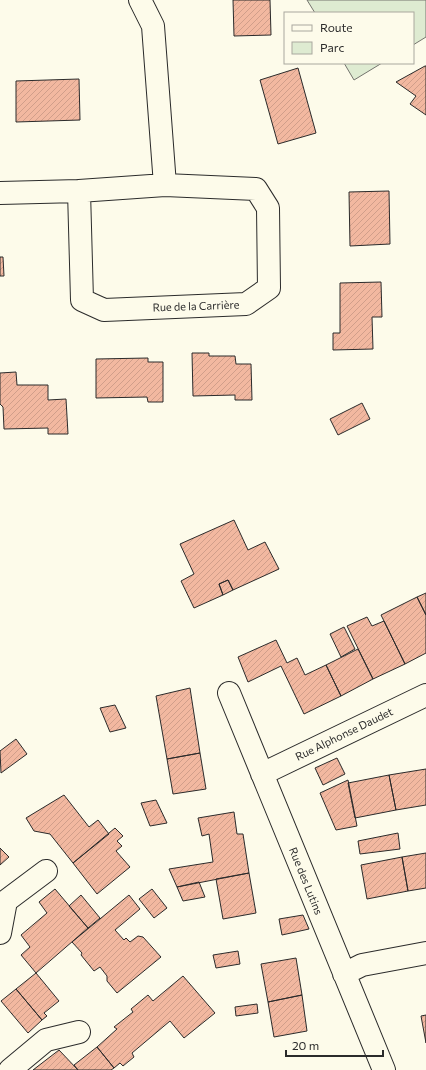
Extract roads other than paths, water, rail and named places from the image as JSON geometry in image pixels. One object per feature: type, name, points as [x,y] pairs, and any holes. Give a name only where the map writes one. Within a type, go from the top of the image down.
[{"type":"street","points":[[140,0],[153,26],[165,185]]},
{"type":"street","name":"Rue de la Carrière","points":[[0,193],[79,191],[165,185],[256,189],[268,208],[269,288],[246,304],[104,310],[82,300],[79,191]]},
{"type":"street","name":"Rue des Lutins","points":[[229,693],[384,1070]]},
{"type":"street","name":"Rue Alphonse Daudet","points":[[262,774],[426,695]]},
{"type":"street","points":[[0,933],[6,901],[46,871]]},
{"type":"street","points":[[344,974],[362,965],[426,953]]},
{"type":"street","points":[[10,1070],[46,1040],[79,1032]]}]
